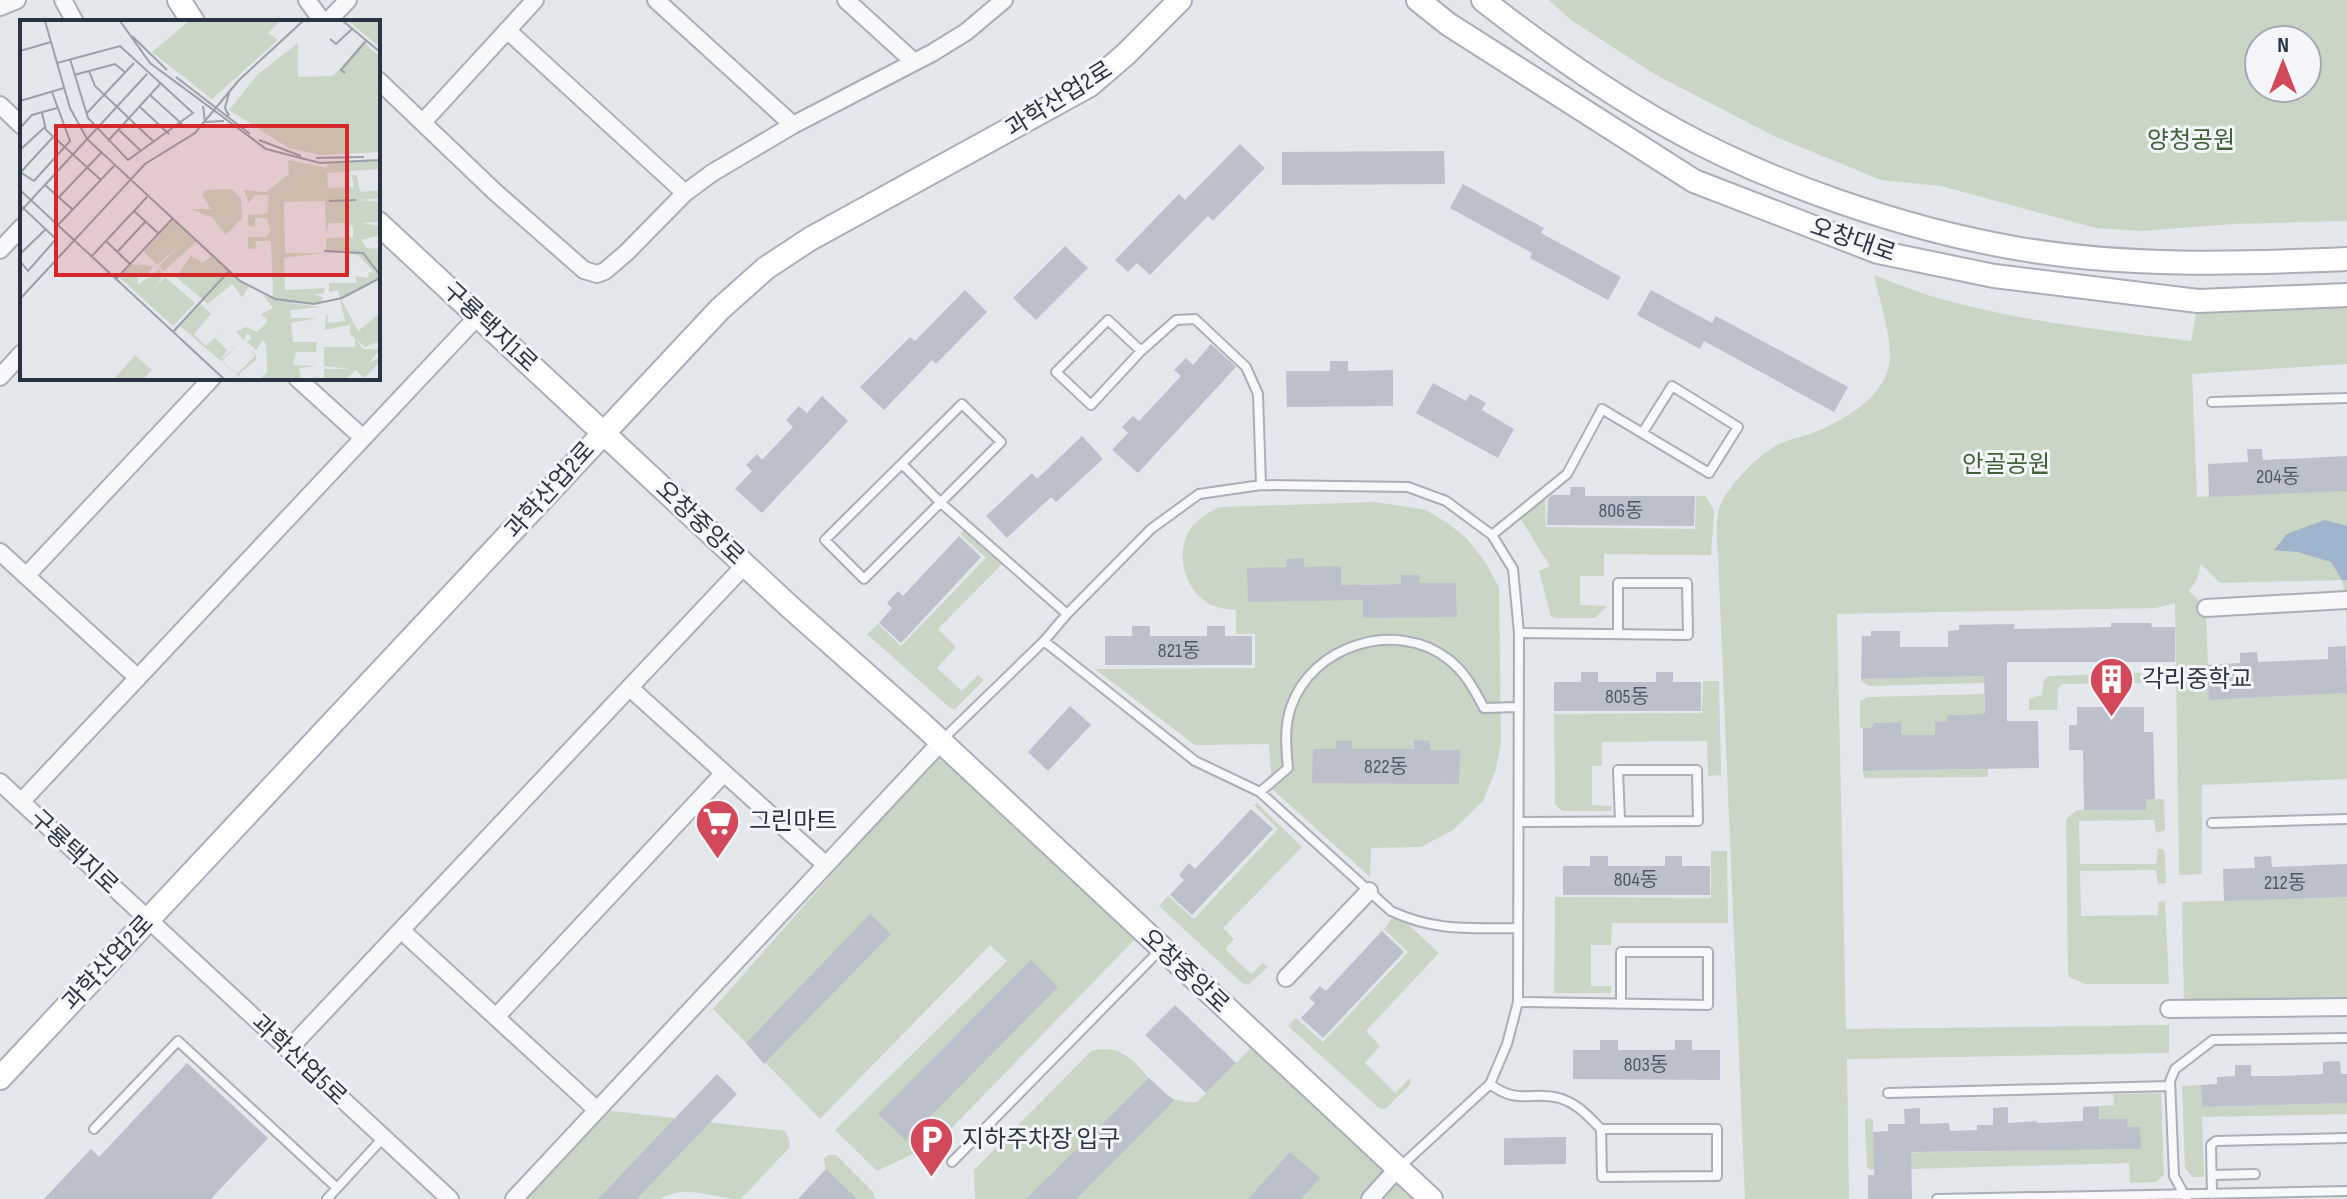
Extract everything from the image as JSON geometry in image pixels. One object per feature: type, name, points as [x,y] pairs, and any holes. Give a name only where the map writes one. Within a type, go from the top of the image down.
[{"type":"street","points":[[0,7],[17,0]]},
{"type":"street","points":[[63,0],[74,20]]},
{"type":"street","points":[[179,0],[192,20]]},
{"type":"street","points":[[307,0],[323,20]]},
{"type":"street","points":[[327,20],[348,0]]},
{"type":"street","points":[[423,122],[535,0]]},
{"type":"street","points":[[656,0],[793,125]]},
{"type":"street","points":[[846,0],[913,61]]},
{"type":"street","points":[[380,82],[584,270],[597,274],[626,253],[685,193],[793,125],[966,32],[1004,0]]},
{"type":"street","name":"과학산업2로","points":[[0,1078],[720,309],[766,268],[822,232],[1090,85],[1180,0]]},
{"type":"street","name":"오창대로","points":[[1418,0],[1448,24],[1694,181],[1878,252],[1994,276],[2198,301],[2347,295]]},
{"type":"street","name":"오창대로","points":[[1483,0],[1540,44],[1674,130],[1755,168],[1863,208],[1935,230],[2056,254],[2189,263],[2347,259]]},
{"type":"street","points":[[507,30],[685,193]]},
{"type":"street","points":[[0,105],[20,124]]},
{"type":"street","name":"구룡택지1로","points":[[380,225],[603,431]]},
{"type":"street","points":[[0,250],[20,229]]},
{"type":"street","points":[[21,802],[478,316]]},
{"type":"street","points":[[0,377],[20,355]]},
{"type":"street","points":[[26,576],[210,380]]},
{"type":"street","points":[[299,380],[363,438]]},
{"type":"street","name":"오창중앙로","points":[[603,431],[1431,1199]]},
{"type":"street","points":[[0,552],[138,678]]},
{"type":"street","points":[[288,1050],[745,565]]},
{"type":"street","points":[[2206,608],[2347,600]]},
{"type":"street","points":[[630,688],[826,865]]},
{"type":"street","points":[[514,1199],[941,742]]},
{"type":"street","points":[[496,1017],[724,773]]},
{"type":"street","name":"구룡택지로","points":[[0,782],[148,921]]},
{"type":"street","points":[[1286,978],[1369,891]]},
{"type":"street","name":"과학산업5로","points":[[148,921],[450,1199]]},
{"type":"street","points":[[402,931],[596,1109]]},
{"type":"street","points":[[2169,1009],[2347,1007]]},
{"type":"street","points":[[1370,1199],[1398,1168]]},
{"type":"lane","points":[[1141,351],[1108,320],[1056,372],[1091,405],[1141,351],[1176,320],[1195,319],[1246,367],[1258,394],[1261,485]]},
{"type":"lane","points":[[1492,535],[1567,474],[1602,409],[1709,473],[1738,427],[1672,386],[1643,432]]},
{"type":"lane","points":[[2212,402],[2347,398]]},
{"type":"lane","points":[[962,404],[1001,442],[864,579],[825,540],[902,464],[962,404]]},
{"type":"lane","points":[[902,464],[941,503],[1067,614]]},
{"type":"lane","points":[[941,742],[1044,641],[1151,529],[1199,494],[1261,485],[1408,487],[1446,501],[1492,535],[1513,569],[1519,633],[1518,1002],[1507,1044],[1490,1084],[1398,1168]]},
{"type":"lane","points":[[1519,633],[1688,635],[1687,583],[1618,583],[1618,634]]},
{"type":"lane","points":[[1260,792],[1288,768],[1285,737],[1291,706],[1306,679],[1329,657],[1357,643],[1388,639],[1419,644],[1447,658],[1469,680],[1484,708],[1519,707]]},
{"type":"lane","points":[[1044,641],[1195,761],[1260,792],[1391,911],[1437,928],[1518,928]]},
{"type":"lane","points":[[1519,822],[1698,821],[1697,770],[1618,770],[1620,821]]},
{"type":"lane","points":[[2212,823],[2347,819]]},
{"type":"lane","points":[[952,1162],[1161,949]]},
{"type":"lane","points":[[1518,1002],[1621,1004],[1708,1005],[1708,952],[1621,952],[1621,1004]]},
{"type":"lane","points":[[2186,1197],[2174,1176],[2170,1086],[2171,1074],[2175,1069],[2213,1040],[2347,1038]]},
{"type":"lane","points":[[94,1129],[178,1041],[337,1188]]},
{"type":"lane","points":[[1490,1084],[1504,1094],[1521,1098],[1557,1097],[1582,1109],[1601,1129],[1602,1177],[1717,1176],[1717,1129],[1601,1129]]},
{"type":"lane","points":[[1888,1093],[2170,1086]]},
{"type":"lane","points":[[327,1199],[383,1138]]},
{"type":"lane","points":[[2212,1194],[2211,1145],[2216,1141],[2347,1138]]},
{"type":"lane","points":[[2212,1175],[2255,1174]]},
{"type":"lane","points":[[1937,1199],[2186,1197],[2347,1191]]},
{"type":"green space","name":"양청공원","points":[[1549,0],[2347,0],[2347,221],[2232,224],[2142,231],[2096,228],[1941,186],[1881,180],[1776,137],[1656,75],[1571,20]]},
{"type":"green space","name":"안골공원","points":[[1874,275],[1931,296],[1995,312],[2191,341],[2198,301],[2347,295],[2347,364],[2192,374],[2197,497],[2347,491],[2347,658],[2346,600],[2342,580],[2220,583],[2201,564],[2197,580],[2189,591],[2206,608],[2209,700],[2347,693],[2347,779],[2202,785],[2202,874],[2179,875],[2175,603],[2156,608],[1837,614],[1846,1029],[2169,1025],[2169,1053],[1847,1059],[1849,1199],[1745,1199],[1717,517],[1730,489],[1763,455],[1779,444],[1841,419],[1862,405],[1879,387],[1890,356]]},
{"type":"green space","points":[[1696,496],[1705,496],[1714,510],[1711,555],[1604,554],[1604,576],[1580,576],[1580,605],[1607,606],[1595,618],[1551,616],[1539,571],[1550,566],[1520,518],[1545,497],[1546,527],[1695,529]]},
{"type":"green space","points":[[1376,502],[1426,510],[1466,538],[1484,560],[1499,587],[1501,742],[1496,769],[1483,801],[1453,830],[1421,847],[1371,848],[1370,877],[1272,789],[1269,744],[1195,745],[1095,669],[1255,668],[1255,634],[1236,634],[1236,610],[1217,607],[1198,595],[1191,586],[1183,563],[1185,540],[1190,530],[1199,519],[1219,507]],"holes":[[[1419,575],[1420,583],[1456,583],[1457,616],[1364,618],[1363,584],[1401,584]],[[1337,741],[1352,741],[1352,749],[1414,749],[1414,741],[1430,741],[1430,750],[1459,751],[1459,783],[1313,783],[1313,749],[1336,749]]]},
{"type":"green space","points":[[966,528],[1003,563],[938,629],[956,647],[937,668],[962,691],[978,675],[984,680],[955,709],[867,634],[878,624],[901,646],[986,558],[960,534]]},
{"type":"green space","points":[[2141,673],[2142,683],[2062,684],[2058,689],[2057,710],[2029,710],[2029,699],[2042,695],[2044,680],[2049,676]]},
{"type":"green space","points":[[1984,676],[1984,683],[1869,686],[1861,679]]},
{"type":"green space","points":[[1703,681],[1719,681],[1721,775],[1708,776],[1707,741],[1602,742],[1602,766],[1592,766],[1592,805],[1612,806],[1611,811],[1562,811],[1555,804],[1554,714],[1702,713]]},
{"type":"green space","points":[[1984,694],[1985,714],[1947,715],[1947,721],[1935,722],[1935,735],[1901,735],[1900,722],[1874,723],[1873,727],[1860,728],[1860,701],[1868,697]]},
{"type":"green space","points":[[941,742],[1143,931],[938,1142],[877,1171],[835,1130],[1007,961],[990,945],[820,1119],[713,1009],[860,842],[854,835]]},
{"type":"green space","points":[[1988,769],[1988,777],[1867,778],[1863,771]]},
{"type":"green space","points":[[2146,799],[2164,799],[2165,830],[2156,833],[2154,820],[2079,821],[2080,864],[2156,864],[2158,849],[2163,849],[2166,883],[2158,884],[2156,870],[2080,871],[2081,916],[2158,915],[2158,902],[2165,901],[2169,984],[2085,984],[2069,977],[2068,971],[2066,819],[2077,810],[2145,809]]},
{"type":"green space","points":[[1257,803],[1302,847],[1223,928],[1234,939],[1225,949],[1251,974],[1263,963],[1268,967],[1248,985],[1242,983],[1159,906],[1168,896],[1194,919],[1278,829],[1254,805]]},
{"type":"green space","points":[[1711,851],[1727,851],[1728,923],[1612,923],[1611,945],[1591,945],[1591,986],[1611,986],[1611,993],[1554,993],[1555,897],[1711,898]]},
{"type":"green space","points":[[2347,897],[2347,1007],[2184,1009],[2182,902]]},
{"type":"green space","points":[[1396,913],[1439,953],[1366,1031],[1380,1046],[1365,1063],[1395,1093],[1411,1077],[1410,1085],[1385,1109],[1379,1108],[1288,1026],[1296,1018],[1323,1042],[1408,952],[1384,929]]},
{"type":"green space","points":[[1259,1040],[1431,1199],[975,1199],[974,1170],[1091,1051],[1109,1050],[1123,1054],[1166,1094],[1179,1101],[1197,1102]]},
{"type":"green space","points":[[2201,1085],[2202,1107],[2347,1103],[2347,1114],[2202,1117],[2204,1177],[2193,1177],[2185,1168],[2182,1086]]},
{"type":"green space","points":[[2161,1093],[2164,1175],[2156,1182],[2130,1183],[2129,1163],[1871,1170],[1867,1167],[1865,1123],[1870,1118],[1873,1121],[1874,1153],[2140,1149],[2140,1127],[2128,1127],[2127,1120],[2110,1120],[2100,1132],[2099,1106],[2114,1105],[2113,1094]]},
{"type":"green space","points":[[596,1109],[785,1131],[790,1147],[741,1199],[680,1192],[660,1199],[525,1199]]},
{"type":"green space","points":[[828,1155],[836,1155],[873,1192],[875,1199],[798,1199],[826,1170],[824,1159]]},
{"type":"water","points":[[2325,520],[2347,526],[2347,580],[2342,580],[2331,562],[2298,552],[2274,550],[2287,534]]},
{"type":"building","points":[[1240,144],[1265,168],[1213,221],[1208,216],[1150,275],[1137,263],[1128,272],[1115,260],[1179,194],[1185,200]]},
{"type":"building","points":[[1444,151],[1445,184],[1282,185],[1282,152]]},
{"type":"building","points":[[1463,184],[1544,228],[1541,233],[1621,277],[1608,300],[1530,258],[1532,253],[1450,208]]},
{"type":"building","points":[[1065,246],[1088,268],[1036,320],[1013,298]]},
{"type":"building","points":[[965,290],[987,312],[936,364],[932,360],[884,410],[860,387],[910,337],[915,341]]},
{"type":"building","points":[[1651,290],[1712,323],[1716,316],[1848,387],[1834,412],[1704,341],[1700,349],[1637,315]]},
{"type":"building","points":[[1211,344],[1236,367],[1138,473],[1112,450],[1128,433],[1122,427],[1133,416],[1139,421],[1181,376],[1174,370],[1186,358],[1193,365]]},
{"type":"building","points":[[1330,361],[1348,361],[1348,371],[1393,370],[1393,406],[1287,407],[1286,371],[1330,371]]},
{"type":"building","points":[[1433,383],[1466,401],[1470,394],[1486,403],[1482,410],[1514,429],[1498,458],[1416,413]]},
{"type":"building","points":[[822,396],[848,421],[762,513],[735,489],[752,471],[746,465],[757,454],[762,460],[793,427],[786,420],[799,406],[807,413]]},
{"type":"building","points":[[1082,436],[1103,459],[1056,502],[1051,497],[1007,538],[986,516],[1032,473],[1037,479]]},
{"type":"building","points":[[2247,449],[2262,449],[2263,460],[2347,456],[2347,491],[2209,497],[2208,464],[2248,462]]},
{"type":"building","points":[[1571,487],[1585,487],[1585,496],[1695,496],[1694,526],[1547,525],[1548,499],[1552,495],[1570,495]]},
{"type":"building","points":[[959,536],[981,557],[901,643],[879,623],[892,608],[887,603],[898,591],[903,596]]},
{"type":"building","points":[[1304,558],[1304,567],[1341,566],[1341,585],[1401,584],[1401,575],[1419,575],[1420,583],[1456,583],[1457,617],[1363,618],[1363,600],[1248,602],[1247,568],[1286,567],[1286,559]]},
{"type":"building","name":"각리중학교","points":[[2111,623],[2151,623],[2152,627],[2175,627],[2175,662],[2007,662],[2007,721],[2038,721],[2039,768],[1863,771],[1863,728],[1873,727],[1874,723],[1901,722],[1901,735],[1935,735],[1935,722],[1947,721],[1947,715],[1985,714],[1984,676],[1861,679],[1862,636],[1871,636],[1871,631],[1900,631],[1900,647],[1948,647],[1948,631],[1959,630],[1959,625],[2014,624],[2014,629],[2111,627]]},
{"type":"building","points":[[1132,626],[1150,626],[1150,636],[1207,636],[1207,626],[1225,626],[1225,636],[1252,636],[1252,665],[1105,665],[1105,636],[1132,636]]},
{"type":"building","points":[[2346,646],[2347,693],[2209,700],[2207,665],[2240,663],[2240,653],[2257,652],[2258,662],[2328,659],[2328,647]]},
{"type":"building","points":[[1581,672],[1598,672],[1598,682],[1656,682],[1656,672],[1673,672],[1673,682],[1701,682],[1701,711],[1554,711],[1554,682],[1581,682]]},
{"type":"building","points":[[1070,706],[1091,725],[1048,771],[1028,752]]},
{"type":"building","points":[[2077,707],[2144,707],[2144,732],[2153,732],[2155,799],[2146,799],[2146,810],[2084,810],[2083,750],[2069,750],[2069,725],[2077,725]]},
{"type":"building","points":[[1414,740],[1430,741],[1430,750],[1460,750],[1459,784],[1312,783],[1313,749],[1336,749],[1336,741],[1352,741],[1352,749],[1414,749]]},
{"type":"building","points":[[1251,809],[1273,829],[1192,915],[1170,895],[1184,880],[1179,875],[1189,863],[1195,869]]},
{"type":"building","points":[[1590,856],[1608,856],[1608,866],[1665,866],[1665,856],[1682,856],[1682,866],[1710,866],[1710,895],[1563,895],[1563,866],[1590,866]]},
{"type":"building","points":[[2271,856],[2272,867],[2347,864],[2347,897],[2224,901],[2223,869],[2255,868],[2254,857]]},
{"type":"building","points":[[870,914],[891,934],[764,1064],[746,1043]]},
{"type":"building","points":[[1382,931],[1404,952],[1323,1038],[1301,1018],[1315,1003],[1309,998],[1320,986],[1326,991]]},
{"type":"building","points":[[1031,960],[1058,987],[906,1141],[878,1114]]},
{"type":"building","points":[[1175,1005],[1236,1063],[1206,1093],[1145,1035]]},
{"type":"building","points":[[1600,1040],[1618,1040],[1618,1050],[1675,1050],[1675,1040],[1692,1040],[1692,1050],[1720,1050],[1720,1080],[1573,1079],[1573,1050],[1600,1050]]},
{"type":"building","points":[[2340,1061],[2341,1074],[2347,1074],[2347,1103],[2202,1107],[2201,1085],[2217,1084],[2217,1077],[2235,1076],[2235,1065],[2251,1065],[2251,1076],[2279,1076],[2323,1074],[2323,1062]]},
{"type":"building","points":[[187,1063],[268,1138],[211,1199],[44,1199],[91,1149],[99,1157]]},
{"type":"building","points":[[717,1074],[737,1094],[637,1199],[598,1199]]},
{"type":"building","points":[[1149,1078],[1174,1101],[1076,1199],[1026,1199]]},
{"type":"building","points":[[2099,1106],[2099,1119],[2127,1119],[2128,1127],[2140,1127],[2141,1149],[1911,1152],[1912,1199],[1868,1199],[1868,1175],[1874,1175],[1873,1132],[1888,1131],[1888,1124],[1905,1124],[1904,1109],[1920,1108],[1920,1124],[1949,1123],[1950,1131],[1977,1130],[1977,1125],[1993,1125],[1993,1108],[2008,1107],[2008,1123],[2037,1123],[2083,1121],[2083,1107]]},
{"type":"building","points":[[1566,1137],[1566,1164],[1504,1165],[1504,1138]]},
{"type":"building","points":[[1290,1152],[1320,1178],[1301,1199],[1248,1199]]},
{"type":"building","points":[[826,1169],[857,1199],[798,1199]]},
{"type":"place","name":"각리중학교","points":[[2111,718]]},
{"type":"place","name":"그린마트","points":[[718,860]]},
{"type":"place","name":"지하주차장 입구","points":[[931,1178]]}]
